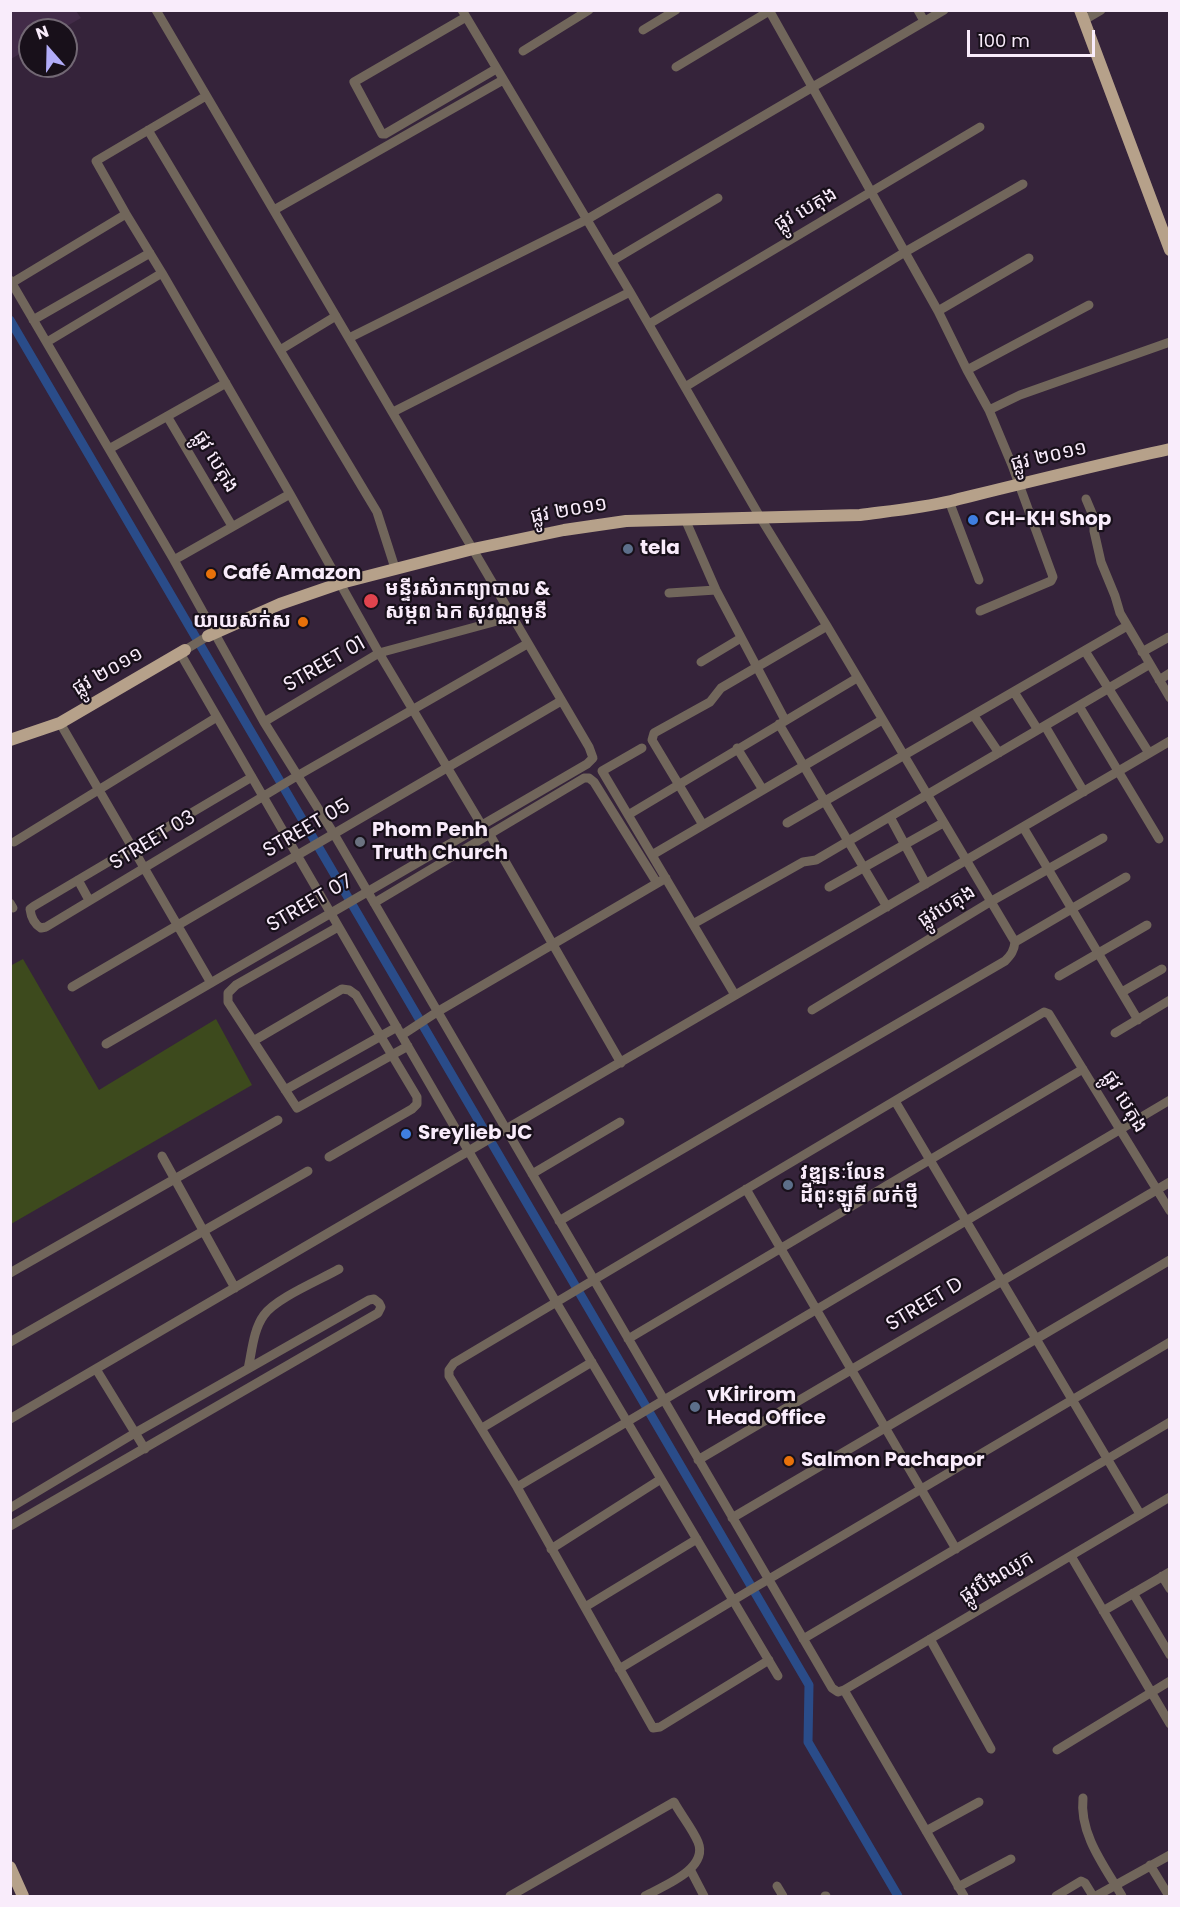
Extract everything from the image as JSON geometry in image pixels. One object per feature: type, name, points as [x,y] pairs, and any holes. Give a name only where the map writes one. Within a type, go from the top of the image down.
[{"type":"main road","points":[[1082,15],[1170,250]]},
{"type":"main road","name":"ផ្លូវ ២០១១","points":[[211,635],[280,604],[341,584],[473,549],[564,530],[626,521],[860,514],[950,501],[1170,449]]},
{"type":"main road","name":"ផ្លូវ ២០១១","points":[[10,740],[60,723],[183,651]]},
{"type":"main road","points":[[10,1867],[23,1896]]},
{"type":"street","points":[[156,10],[561,701]]},
{"type":"street","points":[[523,51],[589,10]]},
{"type":"street","points":[[643,30],[676,10]]},
{"type":"street","points":[[918,10],[924,21]]},
{"type":"street","points":[[349,338],[586,220],[944,10]]},
{"type":"street","points":[[1082,15],[1101,10]]},
{"type":"street","points":[[676,67],[770,11],[872,192],[938,311],[966,370],[989,410],[1019,483],[1053,578],[1051,581],[980,611]]},
{"type":"street","points":[[496,69],[386,134],[382,134],[354,82],[464,14],[612,261],[760,517],[1015,942],[1012,955],[1005,961],[559,1221]]},
{"type":"street","points":[[274,210],[502,80]]},
{"type":"street","points":[[206,96],[96,161],[290,494],[379,653],[481,824]]},
{"type":"street","name":"ផ្លូវ បេតុង","points":[[649,324],[981,127]]},
{"type":"street","points":[[148,130],[377,512],[395,568]]},
{"type":"street","points":[[684,387],[905,252],[1023,184]]},
{"type":"street","points":[[612,261],[718,198]]},
{"type":"street","points":[[126,214],[11,282],[174,560],[211,635],[364,893],[374,903],[433,1014],[502,1132],[532,1174],[591,1281],[628,1339],[662,1402],[732,1518],[766,1580],[832,1688],[838,1692],[844,1690],[964,1896]]},
{"type":"street","points":[[33,320],[150,253]]},
{"type":"street","points":[[938,311],[1029,258]]},
{"type":"street","points":[[47,342],[162,273]]},
{"type":"street","points":[[393,412],[630,292]]},
{"type":"street","points":[[966,370],[1089,305]]},
{"type":"street","points":[[280,350],[336,316]]},
{"type":"street","points":[[989,410],[1020,395],[1170,342]]},
{"type":"street","points":[[110,450],[226,383]]},
{"type":"street","name":"ផ្លូវ បេតុង","points":[[167,416],[232,526]]},
{"type":"street","points":[[174,560],[290,494]]},
{"type":"street","points":[[1086,499],[1094,518],[1094,531],[1101,562],[1120,614],[1170,698]]},
{"type":"street","points":[[950,501],[979,580]]},
{"type":"street","points":[[685,519],[716,590],[803,766],[887,907]]},
{"type":"street","points":[[669,593],[716,590]]},
{"type":"street","name":"STREET 01","points":[[264,722],[379,653],[512,617]]},
{"type":"street","points":[[703,825],[652,740],[652,736],[710,702],[721,688],[827,626]]},
{"type":"street","points":[[787,824],[1127,626]]},
{"type":"street","name":"ផ្លូវ ២០១១","points":[[183,651],[211,635]]},
{"type":"street","points":[[1142,652],[1169,637]]},
{"type":"street","points":[[701,662],[741,638]]},
{"type":"street","name":"STREET 03","points":[[252,777],[34,906],[30,909],[30,915],[41,928],[46,927],[265,795],[527,644]]},
{"type":"street","points":[[183,651],[217,717],[334,910],[338,927],[402,1031],[408,1046],[560,1300],[592,1362],[735,1599],[778,1676]]},
{"type":"street","points":[[1085,651],[1149,753]]},
{"type":"street","points":[[693,924],[803,862],[816,860],[848,842],[1150,664]]},
{"type":"street","points":[[1159,680],[1170,674]]},
{"type":"street","points":[[628,815],[857,678]]},
{"type":"street","points":[[1014,692],[1042,728],[1084,792]]},
{"type":"street","name":"STREET 07","points":[[106,1044],[587,764],[593,758],[589,747],[561,701]]},
{"type":"street","name":"STREET 05","points":[[72,987],[561,701]]},
{"type":"street","points":[[1079,706],[1159,839]]},
{"type":"street","points":[[974,716],[999,753]]},
{"type":"street","points":[[14,842],[217,717]]},
{"type":"street","points":[[652,855],[882,720]]},
{"type":"street","points":[[60,723],[211,983]]},
{"type":"street","points":[[10,1419],[1170,741]]},
{"type":"street","points":[[642,748],[602,771],[735,995]]},
{"type":"street","points":[[738,748],[763,790]]},
{"type":"street","points":[[374,903],[584,778],[590,778],[594,782],[657,883]]},
{"type":"street","points":[[890,817],[926,884]]},
{"type":"street","points":[[829,887],[943,822]]},
{"type":"street","points":[[1023,827],[1138,1020]]},
{"type":"street","points":[[490,835],[621,1063]]},
{"type":"street","name":"ផ្លូវបេតុង","points":[[812,1010],[990,902],[1103,838]]},
{"type":"street","points":[[285,1090],[381,1037],[402,1031],[433,1014],[666,878]]},
{"type":"street","points":[[1015,942],[1126,878]]},
{"type":"street","points":[[78,880],[89,900]]},
{"type":"street","points":[[1059,976],[1147,924]]},
{"type":"street","points":[[338,927],[236,984],[228,993],[228,1002],[255,1040],[295,1107],[300,1107],[408,1046]]},
{"type":"street","points":[[1122,992],[1162,969]]},
{"type":"street","points":[[255,1040],[342,989],[349,990],[356,995],[417,1097],[417,1104],[329,1157]]},
{"type":"street","points":[[1115,1033],[1170,1000]]},
{"type":"street","name":"ផ្លូវ បេតុង","points":[[895,1101],[1047,1012],[1170,1211]]},
{"type":"street","points":[[628,1339],[1083,1069]]},
{"type":"street","points":[[517,1487],[1170,1100]]},
{"type":"street","points":[[769,1660],[660,1727],[653,1728],[517,1487],[449,1376],[449,1370],[454,1363],[895,1101],[1140,1514]]},
{"type":"street","points":[[10,1274],[278,1120]]},
{"type":"street","points":[[532,1174],[620,1122]]},
{"type":"street","points":[[162,1156],[235,1288]]},
{"type":"street","points":[[10,1342],[308,1171]]},
{"type":"street","name":"STREET D","points":[[698,1460],[1170,1182]]},
{"type":"street","points":[[746,1189],[956,1549]]},
{"type":"street","points":[[732,1518],[1170,1260]]},
{"type":"street","points":[[248,1369],[256,1331],[263,1316],[273,1305],[339,1269]]},
{"type":"street","points":[[10,1508],[135,1433],[369,1300],[374,1299],[379,1303],[381,1307],[378,1313],[10,1526]]},
{"type":"street","points":[[619,1669],[1170,1342]]},
{"type":"street","points":[[482,1428],[592,1362]]},
{"type":"street","points":[[96,1369],[145,1449]]},
{"type":"street","points":[[803,1639],[1170,1422]]},
{"type":"street","points":[[551,1548],[662,1479]]},
{"type":"street","name":"ផ្លូវបឹងឈូក","points":[[844,1690],[1170,1497]]},
{"type":"street","points":[[585,1607],[697,1539]]},
{"type":"street","points":[[1071,1556],[1170,1724]]},
{"type":"street","points":[[1103,1611],[1166,1574],[1170,1589]]},
{"type":"street","points":[[1133,1593],[1170,1655]]},
{"type":"street","points":[[930,1640],[990,1749]]},
{"type":"street","points":[[1057,1750],[1170,1681]]},
{"type":"street","points":[[1083,1798],[1082,1807],[1088,1834],[1096,1853],[1122,1896]]},
{"type":"street","points":[[510,1896],[674,1802],[699,1843],[700,1853],[691,1871],[645,1896]]},
{"type":"street","points":[[926,1831],[980,1802]]},
{"type":"street","points":[[1056,1896],[1081,1881],[1094,1896],[1170,1855]]},
{"type":"street","points":[[958,1887],[1011,1859]]},
{"type":"street","points":[[1150,1865],[1169,1896]]},
{"type":"street","points":[[691,1871],[704,1896]]},
{"type":"street","points":[[777,1886],[783,1896]]},
{"type":"shaded area","points":[[10,11],[76,11],[81,18],[18,18],[18,55],[11,59]]},
{"type":"green space","points":[[23,959],[99,1090],[216,1019],[252,1085],[11,1224],[10,966]]},
{"type":"waterway","points":[[10,320],[809,1685],[808,1742],[898,1896]]},
{"type":"place","name":"CH-KH Shop","points":[[973,520]]},
{"type":"place","name":"tela","points":[[628,549]]},
{"type":"place","name":"Café Amazon","points":[[211,574]]},
{"type":"place","name":"មន្ទីរសំរាកព្យាបាល & សម្ភព ឯក សុវណ្ណមុនី","points":[[371,601]]},
{"type":"place","name":"យាយសក់ស","points":[[303,622]]},
{"type":"place","name":"Phom Penh Truth Church","points":[[360,842]]},
{"type":"place","name":"Sreylieb JC","points":[[406,1134]]},
{"type":"place","name":"វឌ្ឍនៈលែន ដីពុះឡូតិ៍ លក់ថ្មី","points":[[788,1185]]},
{"type":"place","name":"vKirirom Head Office","points":[[695,1407]]},
{"type":"place","name":"Salmon Pachapor","points":[[789,1461]]}]
